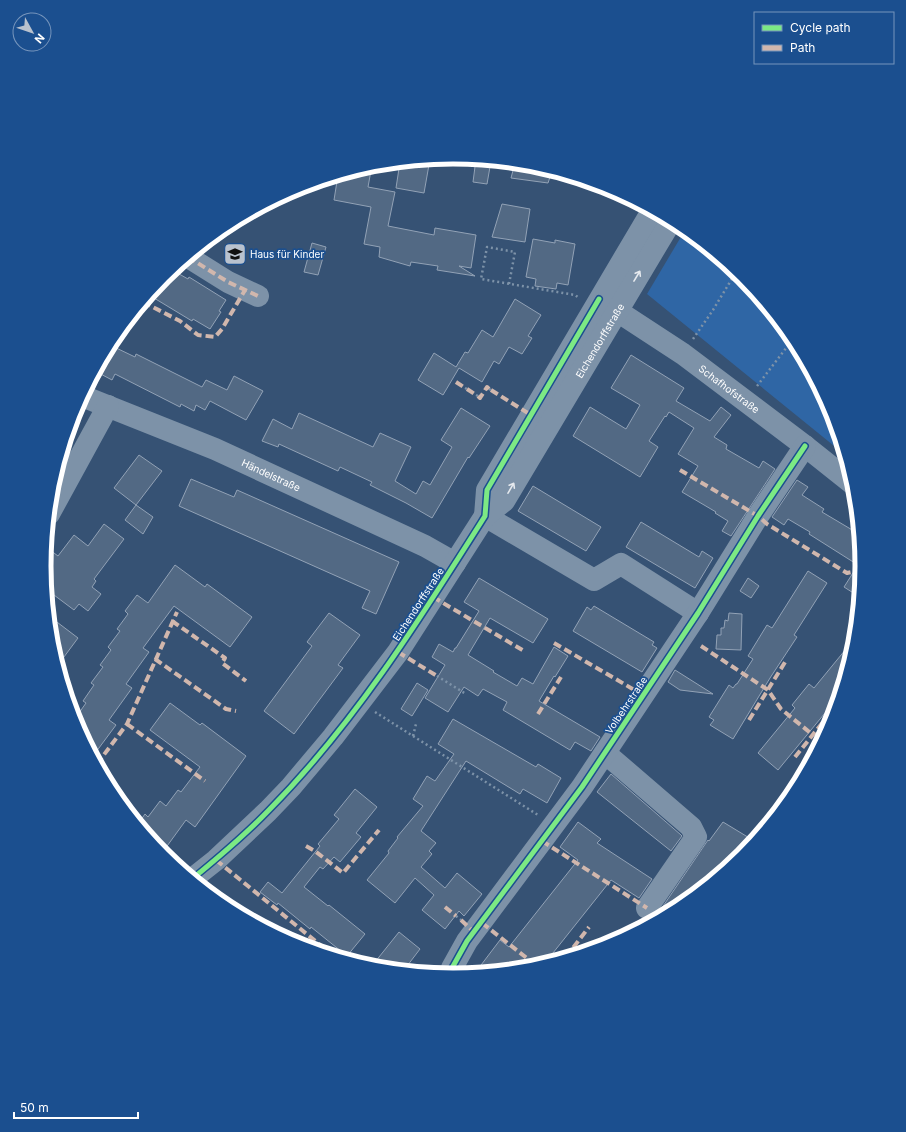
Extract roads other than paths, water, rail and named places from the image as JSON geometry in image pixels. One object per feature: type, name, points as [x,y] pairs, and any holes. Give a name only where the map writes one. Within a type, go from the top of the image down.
[{"type":"street","name":"Eichendorffstraße","points":[[484,516],[487,490],[649,215]]},
{"type":"street","name":"Eichendorffstraße","points":[[197,875],[216,860],[268,812],[311,765],[398,652],[484,516],[504,500],[668,227]]},
{"type":"street","points":[[193,260],[228,282],[258,296]]},
{"type":"street","name":"Schafhofstraße","points":[[597,303],[617,310],[683,354],[845,478]]},
{"type":"street","name":"Händelstraße","points":[[88,398],[215,449],[425,546],[455,563]]},
{"type":"street","points":[[57,500],[108,406]]},
{"type":"street","name":"Volbehrstraße","points":[[452,968],[467,941],[482,923],[582,787],[698,613],[758,516],[805,446]]},
{"type":"street","points":[[484,516],[594,580],[621,564],[698,613]]},
{"type":"street","points":[[605,752],[691,827],[696,837],[647,908]]},
{"type":"place","name":"Haus für Kinder","points":[[235,254]]}]
